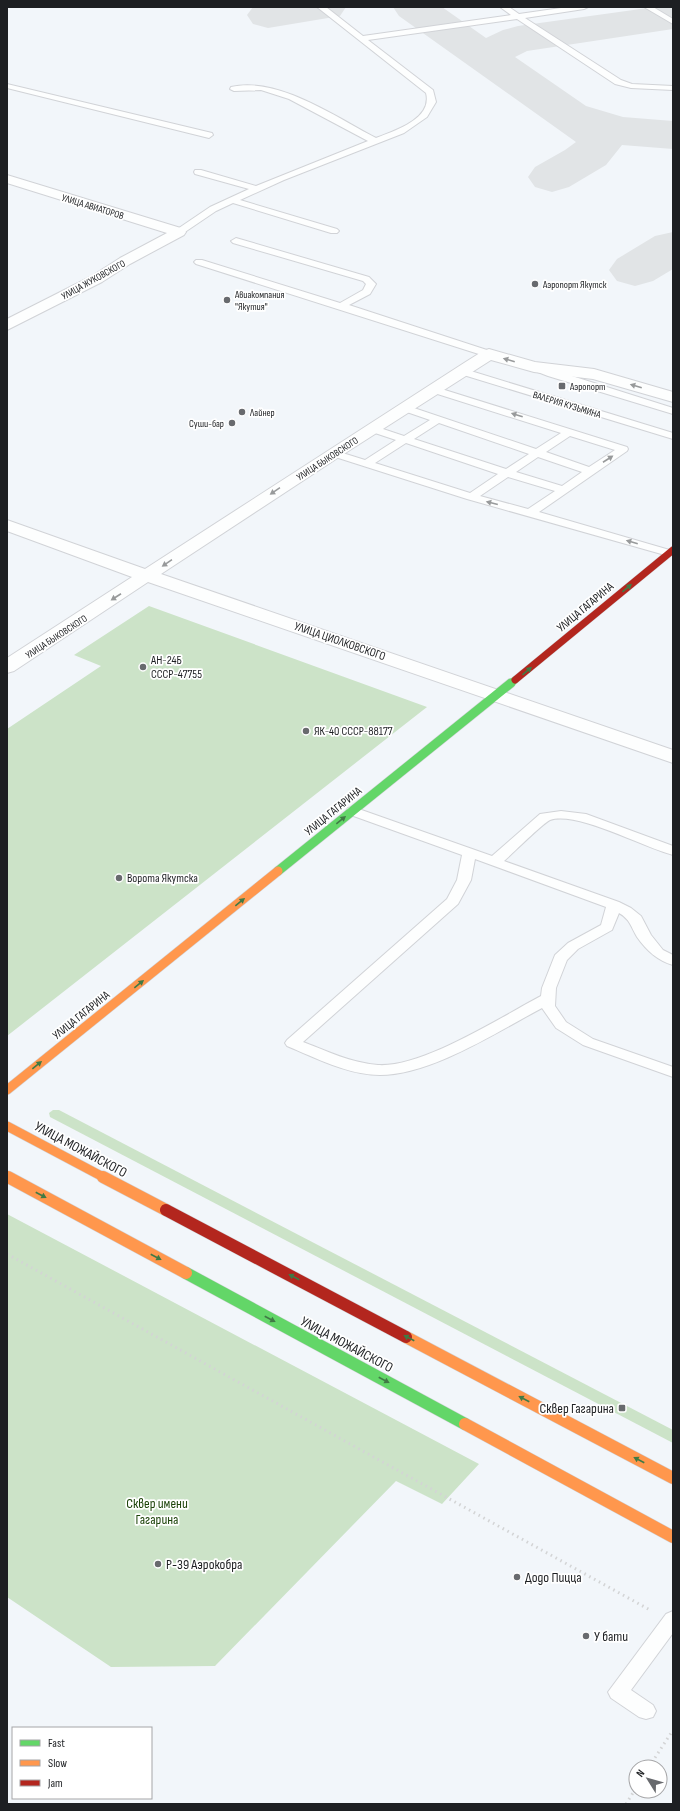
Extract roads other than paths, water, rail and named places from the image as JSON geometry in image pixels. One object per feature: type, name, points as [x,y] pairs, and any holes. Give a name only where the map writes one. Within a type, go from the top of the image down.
[{"type":"main road","name":"УЛИЦА ГАГАРИНА","points":[[7,1090],[497,695],[671,552]]},
{"type":"main road","name":"УЛИЦА МОЖАЙСКОГО","points":[[7,1126],[673,1478]]},
{"type":"main road","name":"УЛИЦА МОЖАЙСКОГО","points":[[7,1176],[673,1536]]},
{"type":"street","name":"УЛИЦА АВИАТОРОВ","points":[[7,179],[180,232]]},
{"type":"street","name":"УЛИЦА ЖУКОВСКОГО","points":[[7,325],[97,279],[125,261],[180,232]]},
{"type":"street","points":[[489,354],[534,367],[594,374],[673,397]]},
{"type":"street","name":"УЛИЦА БЫКОВСКОГО","points":[[7,667],[148,576],[333,453],[489,354]]},
{"type":"street","name":"УЛИЦА ЦИОЛКОВСКОГО","points":[[7,524],[148,576],[497,695],[673,757]]},
{"type":"lane","points":[[180,232],[213,209],[231,200],[374,141],[402,131],[426,112],[432,102],[430,92],[321,7]]},
{"type":"lane","points":[[504,7],[618,82],[631,86],[673,88]]},
{"type":"lane","points":[[362,38],[584,7]]},
{"type":"lane","points":[[648,7],[673,22]]},
{"type":"lane","points":[[7,86],[209,135]]},
{"type":"lane","points":[[234,89],[261,88],[292,97],[374,141]]},
{"type":"lane","points":[[198,172],[257,189]]},
{"type":"lane","points":[[231,200],[334,231]]},
{"type":"lane","points":[[236,241],[366,279],[371,284],[367,292],[341,306]]},
{"type":"lane","points":[[200,262],[489,354]]},
{"type":"lane","points":[[534,367],[552,374],[673,411]]},
{"type":"lane","name":"ВАЛЕРИЯ КУЗЬМИНА","points":[[461,371],[673,436]]},
{"type":"lane","points":[[432,389],[624,449],[562,489],[530,513]]},
{"type":"lane","points":[[405,408],[590,471]]},
{"type":"lane","points":[[365,464],[437,420]]},
{"type":"lane","points":[[373,429],[506,473],[562,489]]},
{"type":"lane","points":[[471,498],[569,432]]},
{"type":"lane","points":[[333,453],[471,498],[671,552]]},
{"type":"lane","points":[[353,811],[614,905],[626,911],[636,919],[644,936],[658,953],[673,961]]},
{"type":"lane","points":[[494,862],[545,817],[561,815],[581,817],[673,851]]},
{"type":"lane","points":[[468,853],[464,880],[453,901],[292,1044],[357,1067],[381,1070],[402,1068],[444,1052],[548,998]]},
{"type":"lane","points":[[614,905],[607,927],[573,946],[560,958],[549,988],[548,1006],[561,1025],[588,1042],[673,1072]]},
{"type":"lane","points":[[646,1711],[618,1692],[672,1620]]},
{"type":"place","name":"Аэропорт Якутск","points":[[535,284]]},
{"type":"place","name":"Авиакомпания \"Якутия\"","points":[[227,300]]},
{"type":"place","name":"Аэропорт","points":[[562,386]]},
{"type":"place","name":"Лайнер","points":[[242,412]]},
{"type":"place","name":"Суши-бар","points":[[232,423]]},
{"type":"place","name":"АН-24Б СССР-47755","points":[[143,667]]},
{"type":"place","name":"ЯК-40 СССР-88177","points":[[306,731]]},
{"type":"place","name":"Ворота Якутска","points":[[119,878]]},
{"type":"place","name":"Сквер Гагарина","points":[[622,1408]]},
{"type":"place","name":"P-39 Аэрокобра","points":[[158,1564]]},
{"type":"place","name":"Додо Пицца","points":[[517,1577]]},
{"type":"place","name":"У бати","points":[[586,1636]]},
{"type":"park label","name":"Сквер имени Гагарина","points":[[157,1512]]}]
